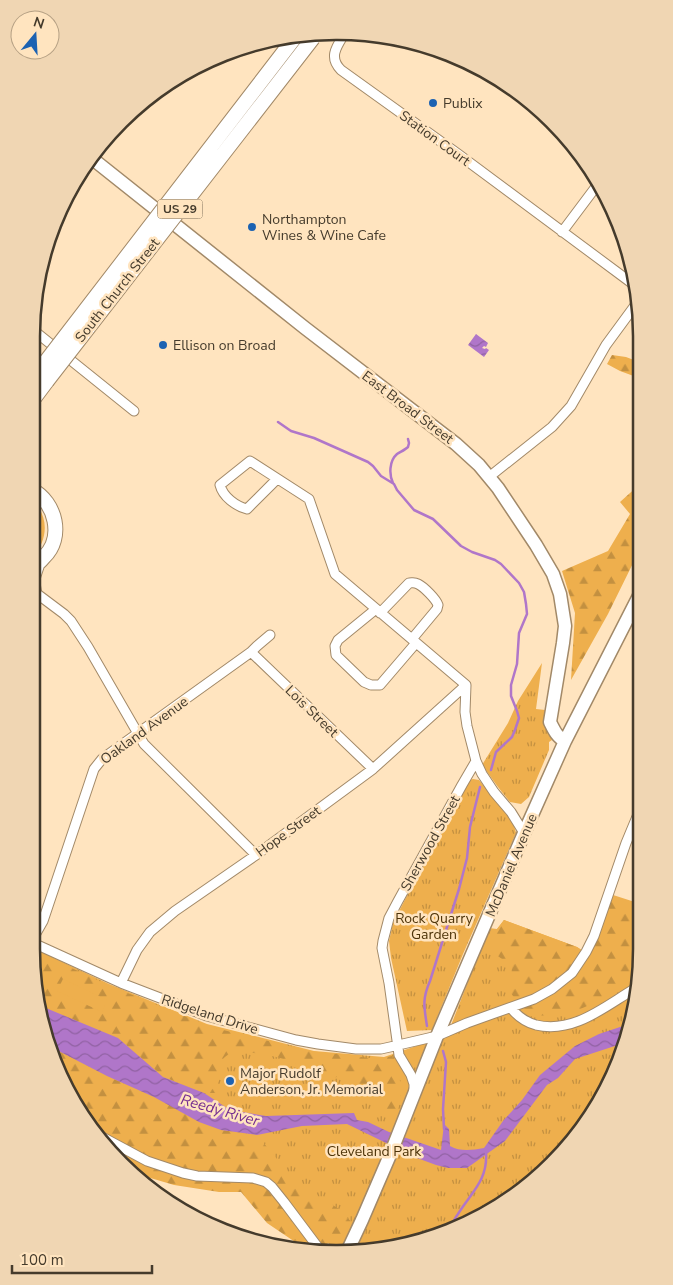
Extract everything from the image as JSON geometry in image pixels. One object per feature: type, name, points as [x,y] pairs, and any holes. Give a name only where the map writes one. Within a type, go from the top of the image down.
[{"type":"main road","name":"South Church Street","points":[[40,376],[310,42]]},
{"type":"main road","name":"South Church Street","points":[[40,375],[290,44]]},
{"type":"main road","points":[[40,495],[48,504],[54,518],[55,527],[51,548],[40,561]]},
{"type":"street","name":"Station Court","points":[[341,40],[334,53],[336,65],[341,70],[627,280]]},
{"type":"street","name":"East Broad Street","points":[[97,162],[298,323],[456,444],[489,477],[536,545],[553,574],[560,594],[565,626],[550,722],[554,732],[565,741]]},
{"type":"street","points":[[562,232],[594,190]]},
{"type":"street","points":[[489,477],[552,427],[571,406],[606,345],[631,310]]},
{"type":"street","points":[[40,335],[134,411]]},
{"type":"street","points":[[277,478],[247,509],[239,507],[222,492],[220,485],[250,461],[277,478],[309,499],[335,574],[466,685],[465,712],[476,761],[482,774],[511,812],[524,833]]},
{"type":"street","points":[[410,583],[419,584],[436,601],[438,606],[414,641],[380,685],[371,685],[364,682],[336,655],[335,646],[338,640],[378,611],[410,583]]},
{"type":"street","points":[[40,596],[71,621],[144,744],[256,855]]},
{"type":"street","name":"McDaniel Avenue","points":[[351,1244],[390,1155],[437,1036],[524,833],[565,741],[633,610]]},
{"type":"street","name":"Oakland Avenue","points":[[40,926],[94,769],[102,759],[251,652],[270,635]]},
{"type":"street","name":"Lois Street","points":[[251,652],[373,769]]},
{"type":"street","name":"Hope Street","points":[[121,983],[137,950],[150,932],[175,911],[256,855],[373,769],[466,685]]},
{"type":"street","name":"Sherwood Street","points":[[398,1045],[382,948],[389,918],[476,761]]},
{"type":"street","name":"Ridgeland Drive","points":[[40,946],[121,983],[207,1016],[296,1040],[356,1049],[381,1049],[437,1036],[534,999],[552,989],[570,975],[578,965],[594,936],[633,826]]},
{"type":"street","points":[[511,1008],[520,1018],[531,1023],[544,1026],[560,1026],[588,1018],[629,992]]},
{"type":"street","points":[[398,1045],[401,1060],[411,1075],[414,1084],[414,1096]]},
{"type":"street","points":[[113,1143],[147,1161],[183,1173],[197,1176],[253,1178],[266,1182],[284,1202],[315,1244]]},
{"type":"green space","points":[[612,355],[633,360],[633,376],[620,371],[607,364]]},
{"type":"green space","points":[[633,490],[633,563],[608,614],[571,680],[575,613],[562,571],[608,551],[630,514],[620,502]]},
{"type":"green space","points":[[40,510],[45,529],[40,546]]},
{"type":"green space","points":[[542,663],[536,709],[545,710],[544,725],[552,740],[549,742],[549,750],[529,797],[521,804],[510,802],[482,765]]},
{"type":"green space","name":"Rock Quarry Garden","points":[[479,780],[501,805],[514,826],[516,833],[432,1030],[407,1031],[391,958],[389,941],[393,923],[466,781]]},
{"type":"green space","points":[[610,894],[633,901],[631,977],[586,1007],[556,1015],[536,1015],[526,1011],[510,992],[512,966],[492,952],[497,929],[504,920],[577,947],[589,955],[598,937]]},
{"type":"green space","name":"Cleveland Park","points":[[633,910],[632,968],[623,1025],[602,1080],[572,1129],[546,1158],[517,1184],[468,1214],[413,1235],[375,1242],[336,1245],[330,1245],[271,1176],[60,1054],[46,1006],[40,951],[109,984],[207,1024],[314,1051],[384,1057],[431,1041],[446,1038],[489,928],[497,929],[504,920],[577,947],[589,955],[598,937]]},
{"type":"green space","points":[[40,953],[108,985],[211,1027],[310,1051],[378,1059],[392,1056],[400,1083],[398,1110],[391,1113],[384,1110],[382,1105],[377,1102],[363,1099],[356,1086],[337,1077],[319,1080],[287,1060],[233,1051],[224,1058],[218,1071],[218,1093],[204,1093],[164,1077],[118,1038],[46,1008]]},
{"type":"green space","points":[[63,979],[107,1000],[102,1012],[57,991]]},
{"type":"green space","points":[[59,1051],[221,1130],[257,1135],[296,1182],[339,1209],[355,1226],[326,1244],[294,1241],[267,1223],[241,1192],[219,1192],[174,1185],[148,1177],[127,1158],[101,1129],[80,1097]]},
{"type":"water","points":[[476,334],[488,343],[486,347],[482,348],[489,350],[484,357],[468,345]]},
{"type":"water","name":"Reedy River","points":[[46,1008],[118,1038],[163,1077],[204,1093],[230,1110],[266,1116],[354,1113],[357,1120],[368,1122],[389,1132],[441,1150],[444,1124],[449,1129],[450,1146],[462,1150],[471,1150],[484,1148],[540,1075],[575,1046],[599,1034],[623,1026],[616,1045],[575,1059],[558,1078],[547,1085],[505,1141],[467,1168],[448,1168],[436,1165],[417,1158],[347,1124],[302,1126],[257,1135],[221,1130],[199,1122],[154,1097],[59,1051]]},
{"type":"waterway","points":[[278,422],[291,431],[314,438],[368,462],[381,476],[394,484],[414,510],[433,519],[461,546],[501,564],[519,583],[524,592],[527,614],[519,633],[517,664],[511,685],[511,696],[519,718],[512,737],[496,752],[491,770]]},
{"type":"waterway","points":[[393,483],[390,472],[392,460],[397,454],[408,447],[408,439]]},
{"type":"waterway","points":[[427,1026],[426,993],[459,889],[467,858],[470,827],[480,787]]},
{"type":"waterway","points":[[443,1051],[446,1062],[443,1109],[444,1129]]},
{"type":"waterway","points":[[454,1220],[481,1179],[486,1163],[486,1153]]},
{"type":"place","name":"Publix","points":[[433,103]]},
{"type":"place","name":"Northampton Wines & Wine Cafe","points":[[252,227]]},
{"type":"place","name":"Ellison on Broad","points":[[163,345]]},
{"type":"place","name":"Major Rudolf Anderson, Jr. Memorial","points":[[230,1081]]}]
